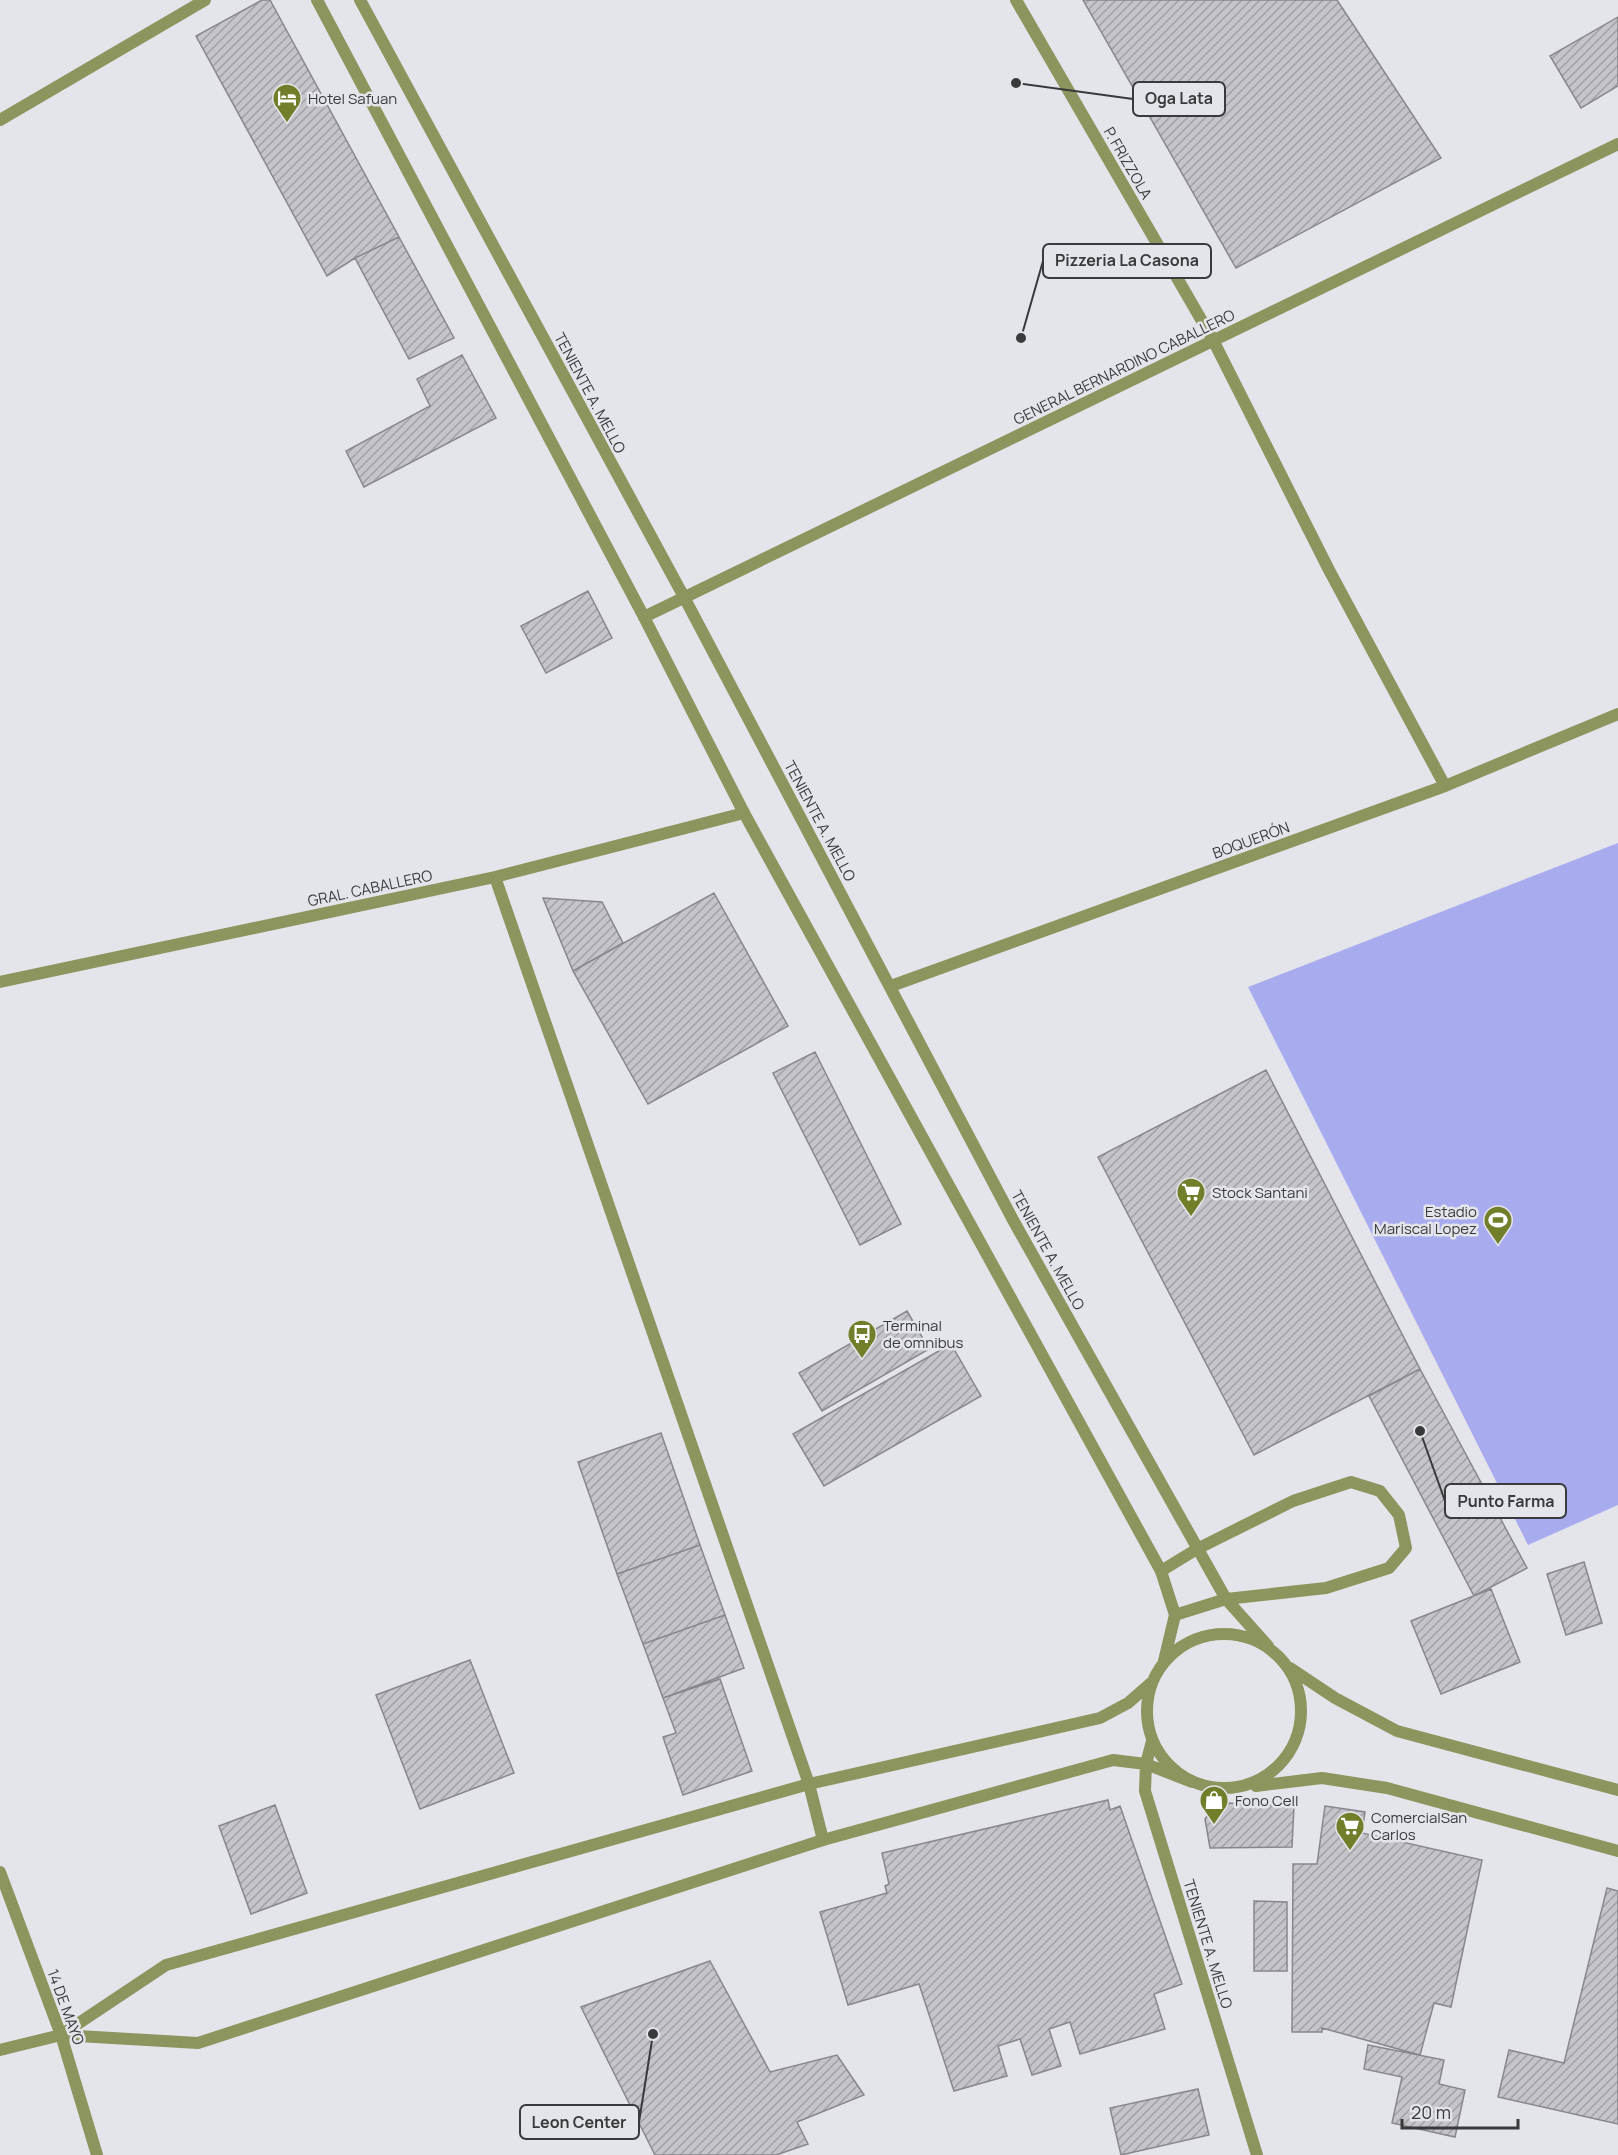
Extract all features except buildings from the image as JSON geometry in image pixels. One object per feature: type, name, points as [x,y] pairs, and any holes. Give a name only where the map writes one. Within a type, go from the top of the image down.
[{"type":"street","points":[[0,120],[205,0]]},
{"type":"street","points":[[61,2035],[166,1965],[809,1784],[1100,1718],[1128,1703],[1151,1683],[1164,1661],[1175,1615],[1161,1571],[744,813],[644,617],[317,0]]},
{"type":"street","name":"TENIENTE A. MELLO","points":[[360,0],[684,597],[1013,1220],[1226,1599],[1268,1646]]},
{"type":"street","name":"P. FRIZZOLA","points":[[1016,0],[1213,340],[1329,570],[1444,786]]},
{"type":"street","name":"GENERAL BERNARDINO CABALLERO","points":[[644,617],[1618,144]]},
{"type":"street","name":"BOQUERÓN","points":[[891,986],[1444,786],[1618,714]]},
{"type":"street","name":"GRAL. CABALLERO","points":[[0,982],[495,877],[744,813]]},
{"type":"street","points":[[495,877],[809,1784],[823,1840]]},
{"type":"street","points":[[1161,1571],[1293,1501],[1351,1482],[1380,1491],[1399,1515],[1406,1548],[1389,1568],[1326,1588],[1226,1599],[1175,1615]]},
{"type":"street","points":[[1164,1661],[1181,1646],[1202,1636],[1225,1633],[1247,1636],[1268,1646],[1289,1667],[1335,1698],[1397,1731],[1618,1790]]},
{"type":"street","points":[[1248,1786],[1274,1772],[1293,1750],[1302,1723],[1301,1694],[1289,1667]]},
{"type":"street","points":[[1151,1683],[1146,1712],[1152,1741],[1168,1765],[1192,1782]]},
{"type":"street","name":"TENIENTE A. MELLO","points":[[1152,1741],[1146,1764],[1145,1791],[1257,2155]]},
{"type":"street","points":[[0,2050],[61,2035],[198,2043],[823,1840],[1113,1760],[1146,1764],[1192,1782],[1220,1789],[1323,1778],[1387,1788],[1618,1851]]},
{"type":"street","name":"14 DE MAYO","points":[[0,1872],[61,2035],[97,2155]]},
{"type":"shaded area","name":"Estadio Mariscal Lopez","points":[[1618,843],[1618,1505],[1528,1545],[1248,987]]},
{"type":"place","name":"Oga Lata","points":[[1016,83]]},
{"type":"place","name":"Hotel Safuan","points":[[287,124]]},
{"type":"place","name":"Pizzeria La Casona","points":[[1021,338]]},
{"type":"place","name":"Stock Santani","points":[[1191,1218]]},
{"type":"place","name":"Estadio Mariscal Lopez","points":[[1498,1246]]},
{"type":"place","name":"Terminal de omnibus","points":[[862,1360]]},
{"type":"place","name":"Punto Farma","points":[[1420,1431]]},
{"type":"place","name":"Fono Cell","points":[[1214,1826]]},
{"type":"place","name":"ComercialSan Carlos","points":[[1350,1852]]},
{"type":"place","name":"Leon Center","points":[[653,2034]]}]
